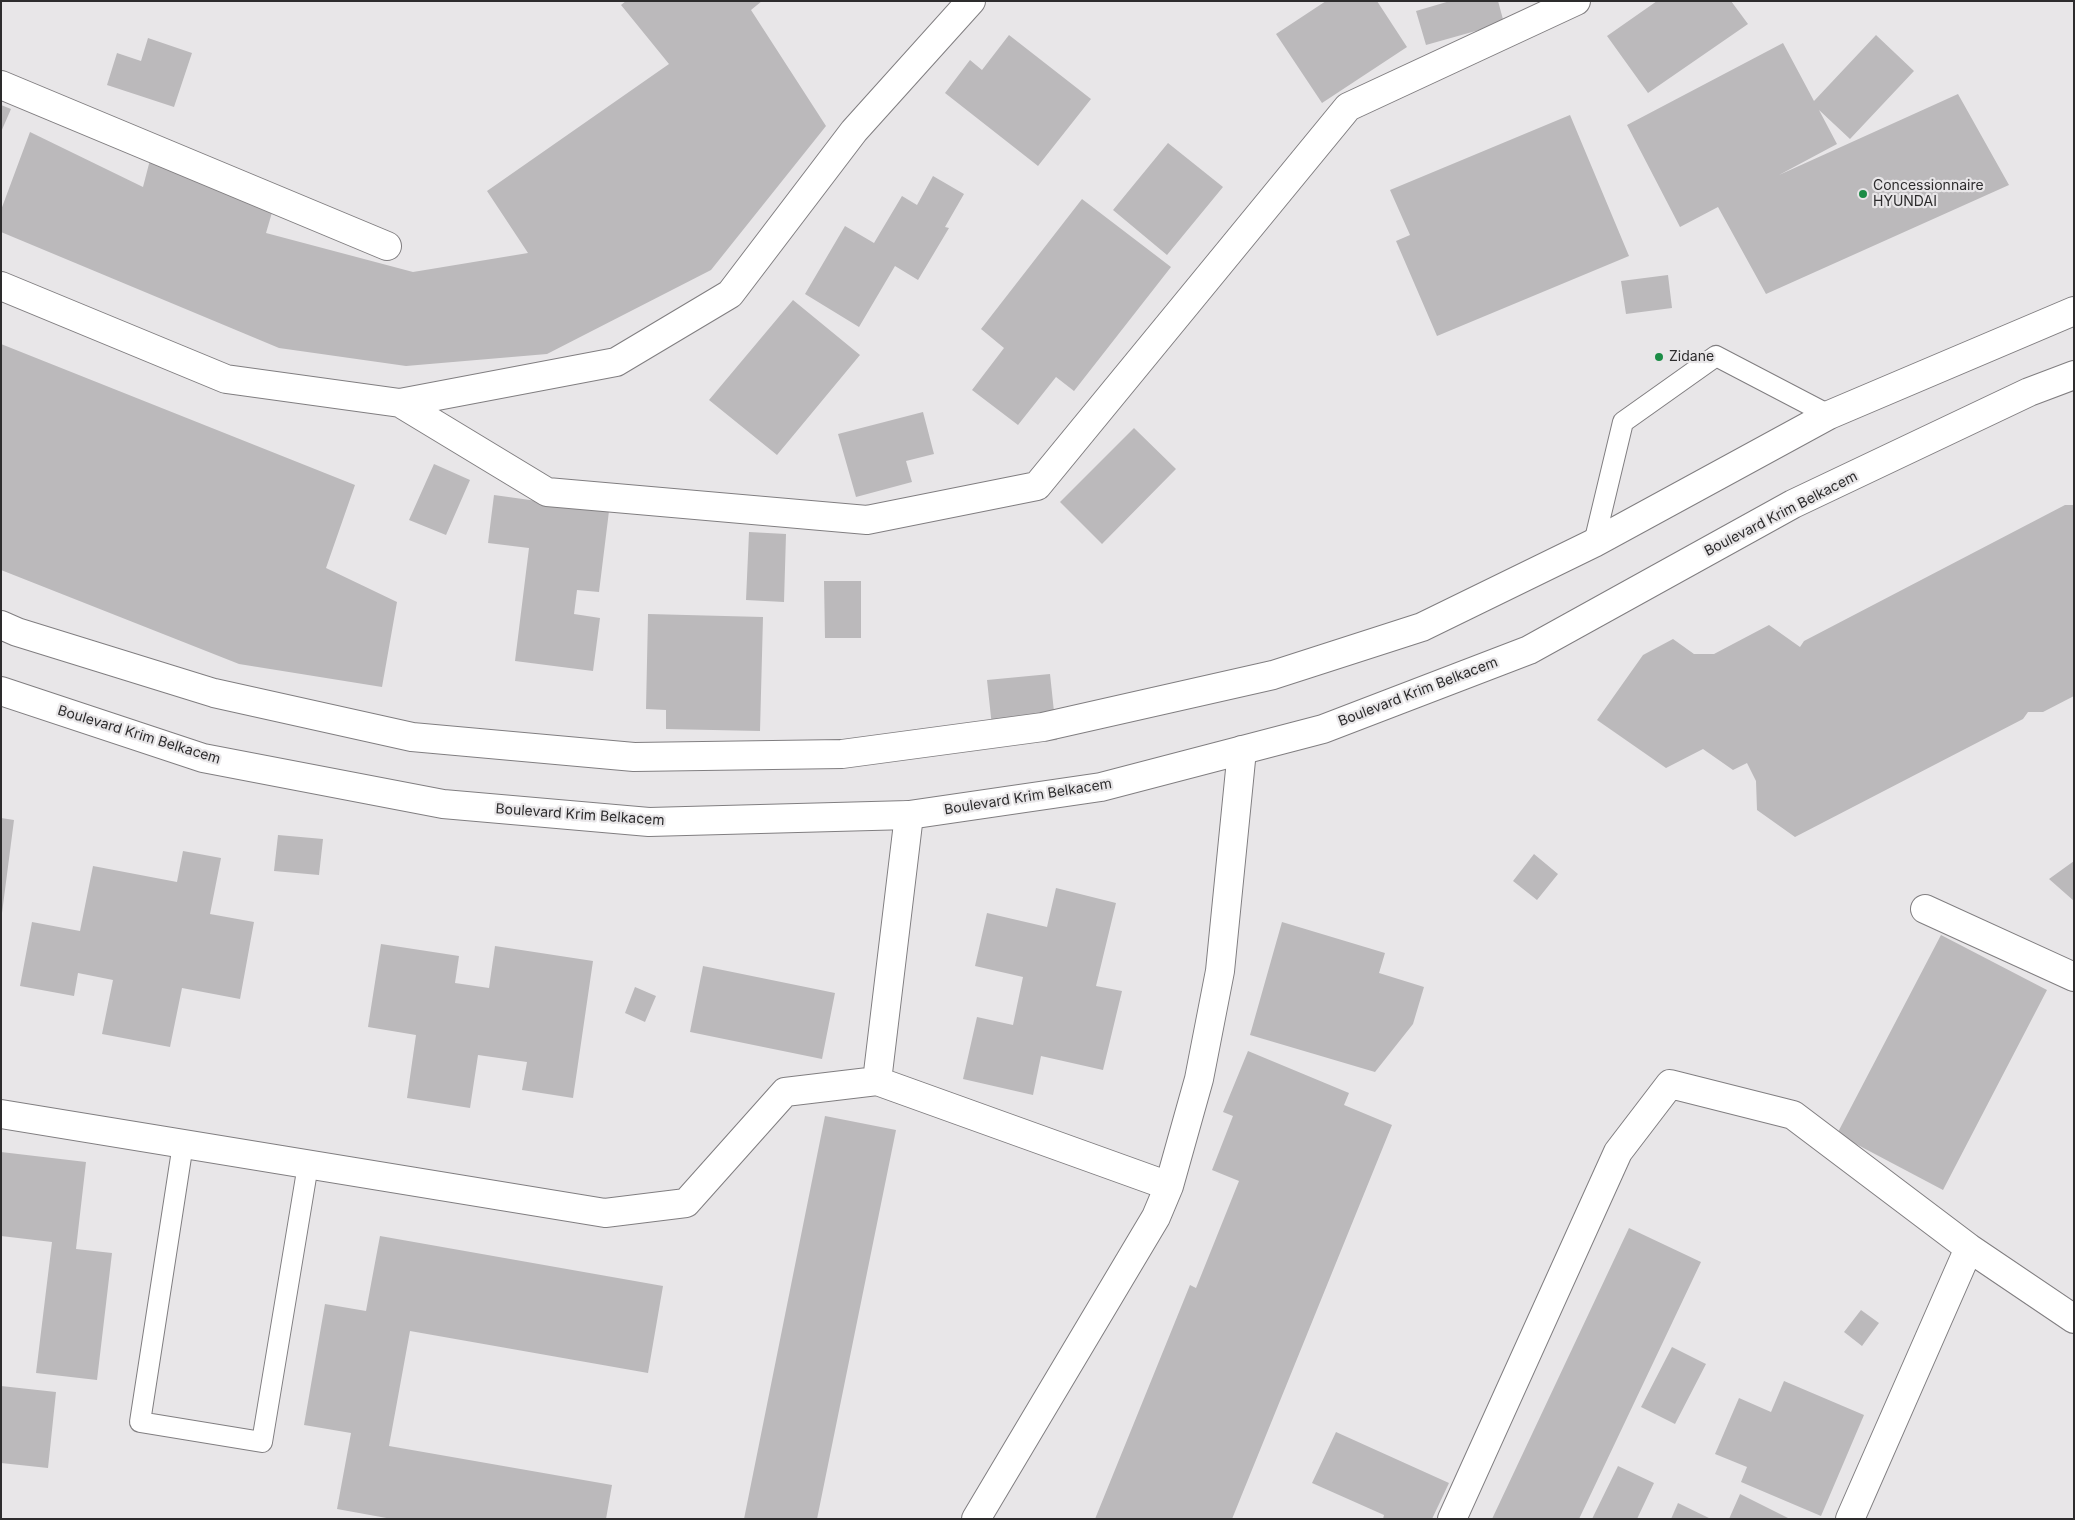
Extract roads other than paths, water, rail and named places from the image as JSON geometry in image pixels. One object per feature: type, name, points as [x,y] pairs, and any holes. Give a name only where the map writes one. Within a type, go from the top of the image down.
[{"type":"street","points":[[1,286],[226,379],[400,403],[616,362],[730,294],[854,131],[970,1]]},
{"type":"street","points":[[400,403],[547,492],[867,520],[1037,486],[1348,107],[1576,1]]},
{"type":"street","points":[[1,85],[387,246]]},
{"type":"street","points":[[1,625],[17,632],[214,693],[412,737],[634,757],[842,754],[1043,727],[1273,675],[1422,626],[1594,544],[1829,415],[2074,311]]},
{"type":"street","name":"Boulevard Krim Belkacem","points":[[1,691],[203,758],[443,804],[649,822],[909,816],[1101,788],[1323,729],[1529,650],[1792,504],[2029,392],[2074,374]]},
{"type":"street","points":[[976,1519],[1156,1217],[1169,1186],[1199,1079],[1220,971],[1242,750]]},
{"type":"street","points":[[877,1081],[909,816]]},
{"type":"street","points":[[1925,909],[2074,977]]},
{"type":"street","points":[[1,1114],[605,1213],[686,1203],[784,1092],[877,1081],[1169,1186]]},
{"type":"street","points":[[1452,1519],[1618,1152],[1670,1084],[1793,1115],[1970,1248],[2074,1319]]},
{"type":"street","points":[[1850,1519],[1970,1248]]},
{"type":"lane","points":[[1594,544],[1623,422],[1716,356],[1829,415]]},
{"type":"lane","points":[[183,1144],[140,1422],[262,1442],[308,1164]]},
{"type":"place","name":"Concessionnaire HYUNDAI","points":[[1863,194]]},
{"type":"place","name":"Zidane","points":[[1659,357]]}]
